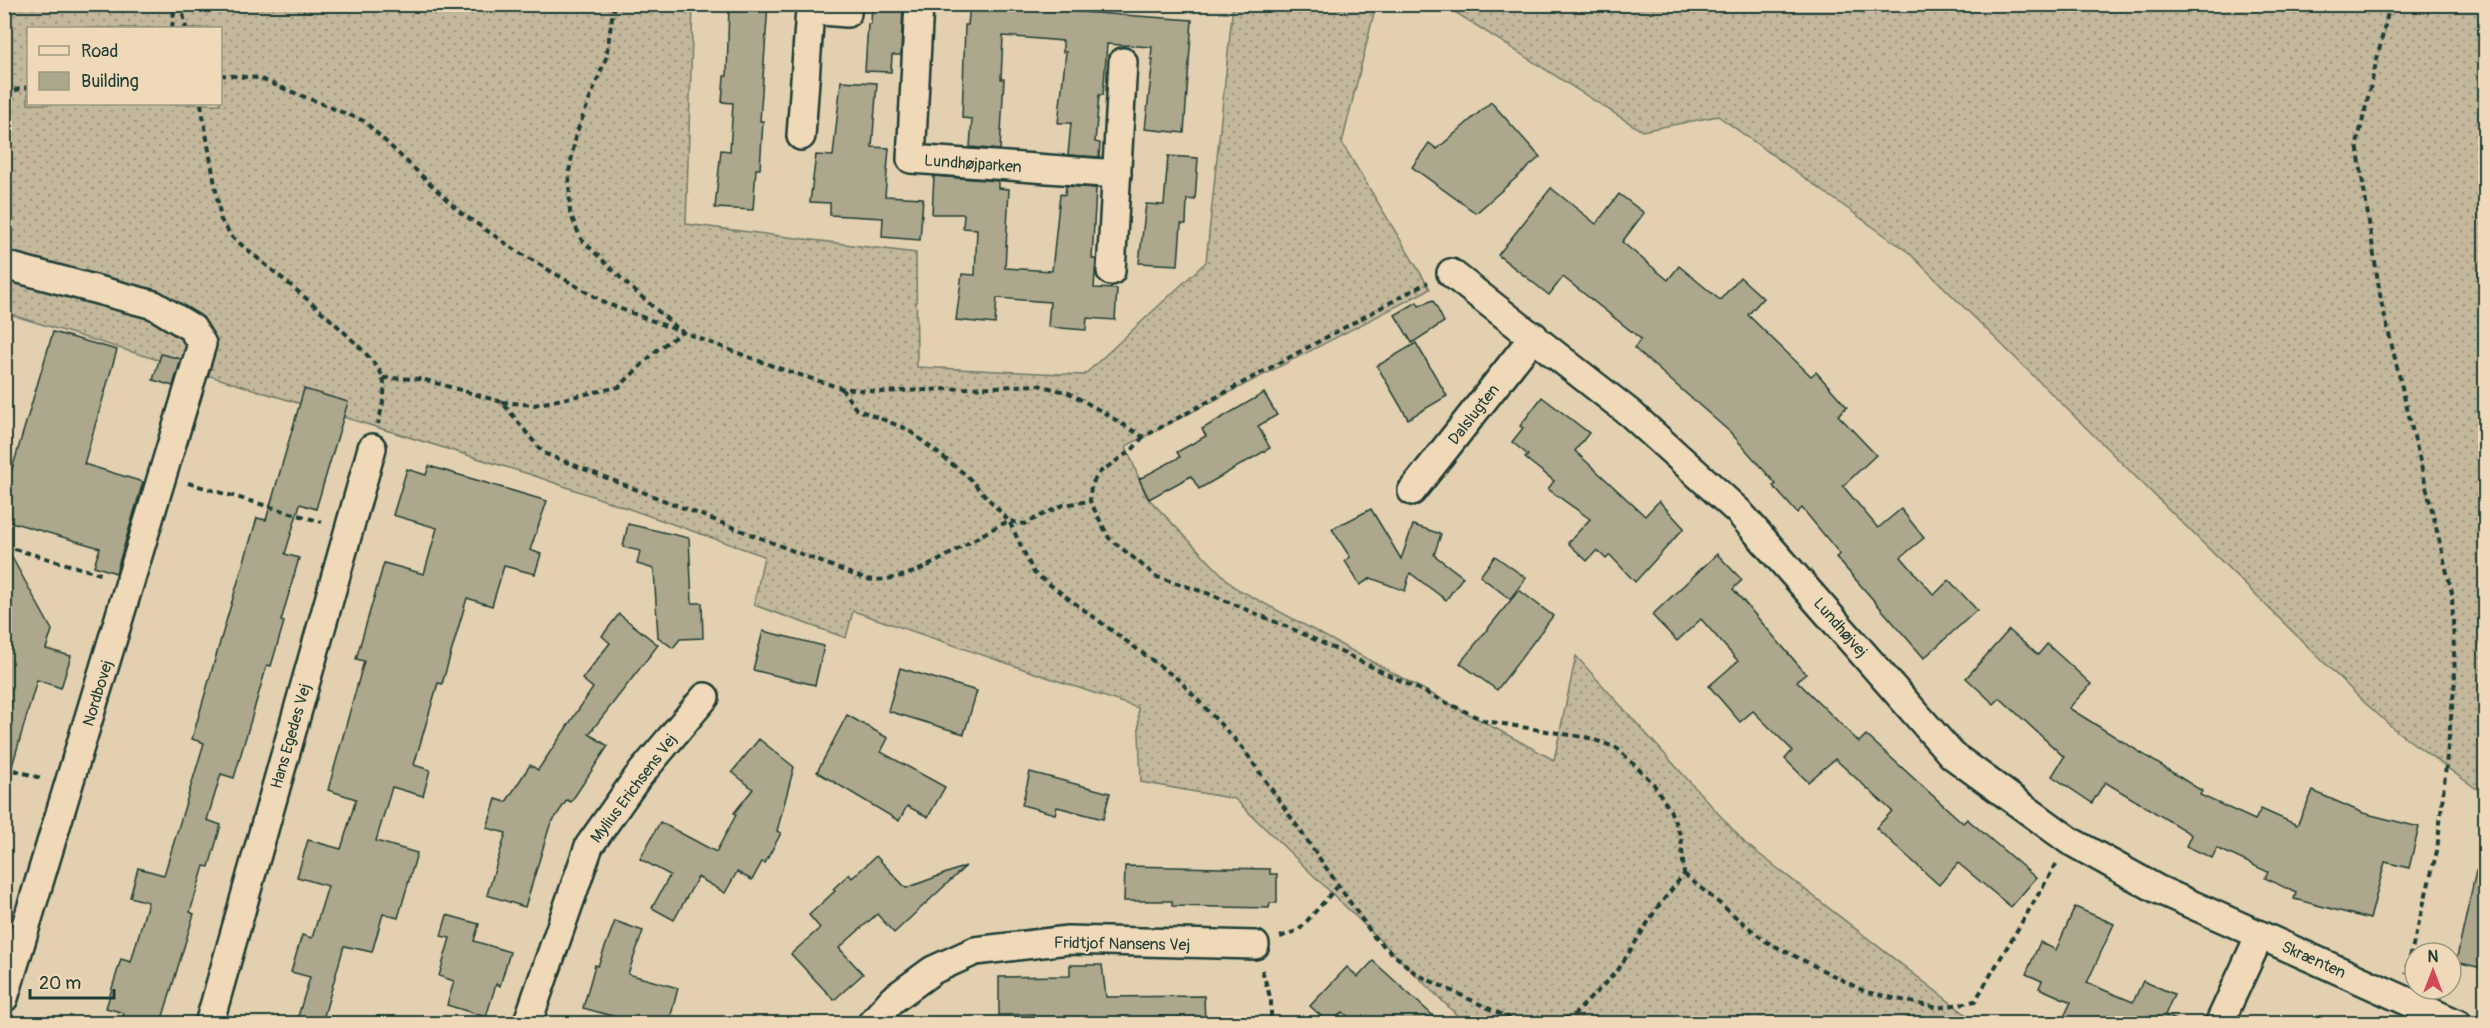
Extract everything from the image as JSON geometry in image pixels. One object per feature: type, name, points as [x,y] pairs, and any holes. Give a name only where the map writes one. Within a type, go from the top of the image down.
[{"type":"street","points":[[801,136],[810,10],[847,13],[848,4]]},
{"type":"street","name":"Lundhøjparken","points":[[919,4],[911,159],[1117,174]]},
{"type":"street","points":[[1112,271],[1123,62]]},
{"type":"street","name":"Nordbovej","points":[[4,265],[154,305],[192,328],[202,344],[4,998]]},
{"type":"street","name":"Lundhøjvej","points":[[1451,273],[1631,414],[1738,511],[1952,755],[2070,842],[2157,889],[2260,935]]},
{"type":"street","name":"Dalslugten","points":[[1412,491],[1534,336]]},
{"type":"street","name":"Hans Egedes Vej","points":[[209,1023],[372,448]]},
{"type":"street","name":"Mylius Erichsens Vej","points":[[527,1023],[589,846],[637,778],[705,697]]},
{"type":"street","points":[[2219,1023],[2260,935]]},
{"type":"street","name":"Skrænten","points":[[2260,935],[2458,1023]]},
{"type":"street","name":"Fridtjof Nansens Vej","points":[[871,1023],[892,1000],[933,970],[975,951],[1068,940],[1255,945]]},
{"type":"path","points":[[172,27],[175,4]]},
{"type":"path","points":[[182,4],[186,27]]},
{"type":"path","points":[[614,4],[606,58],[576,134],[569,172],[570,213],[581,239],[629,286],[682,332]]},
{"type":"path","points":[[2390,4],[2357,144],[2382,301],[2452,593],[2455,680],[2437,851],[2405,977],[2396,995]]},
{"type":"path","points":[[222,75],[258,78],[364,121],[461,213],[520,253],[605,303],[778,368],[841,388],[880,392],[1038,386],[1069,393],[1143,438]]},
{"type":"path","points":[[4,93],[27,87]]},
{"type":"path","points":[[201,105],[221,220],[232,237],[365,351],[383,378],[382,406],[372,448]]},
{"type":"path","points":[[1451,273],[1423,284],[1143,438],[1132,450],[1100,472],[1091,485],[1090,501],[1110,538],[1157,577],[1207,593],[1297,631],[1485,722],[1589,738],[1617,748],[1653,783],[1670,810],[1681,837],[1684,874],[1657,908],[1618,970],[1575,1014],[1553,1023]]},
{"type":"path","points":[[383,378],[422,379],[502,402],[534,405],[619,387],[657,350],[682,332]]},
{"type":"path","points":[[841,388],[856,409],[907,429],[966,476],[1010,521],[1034,573],[1179,680],[1242,747],[1337,887],[1375,938],[1416,974],[1522,1023]]},
{"type":"path","points":[[502,402],[543,453],[865,579],[882,581],[906,575],[987,530],[1010,521],[1024,524],[1063,504],[1090,501]]},
{"type":"path","points":[[163,476],[349,529]]},
{"type":"path","points":[[4,546],[131,582]]},
{"type":"path","points":[[4,767],[69,787]]},
{"type":"path","points":[[1684,874],[1766,941],[1866,992],[1938,1008],[1975,1001],[2070,842]]},
{"type":"path","points":[[1271,1023],[1271,1000],[1255,945],[1299,930],[1337,887]]},
{"type":"shaded area","points":[[4,5],[693,5],[686,224],[916,253],[917,367],[1084,375],[1206,262],[1233,5],[1376,5],[1342,143],[1430,289],[1126,446],[1146,496],[1234,587],[1554,760],[1576,656],[1745,843],[1973,1020],[1971,1023],[1465,1023],[1235,799],[1141,782],[1138,708],[853,611],[846,638],[754,605],[764,556],[532,475],[5,313]]},
{"type":"shaded area","points":[[1444,5],[2485,5],[2485,795],[2395,730],[2362,700],[1908,252],[1718,116],[1642,131]]},
{"type":"building","points":[[729,4],[768,4],[760,121],[763,121],[760,169],[756,169],[753,210],[715,208],[721,150],[730,151],[733,103],[722,102],[724,76],[727,76]]},
{"type":"building","points":[[872,4],[903,5],[901,55],[892,55],[891,72],[865,71],[868,24],[871,24]]},
{"type":"building","points":[[970,4],[1192,20],[1184,133],[1145,129],[1153,59],[1151,59],[1152,47],[1107,44],[1103,95],[1099,95],[1095,142],[1100,143],[1099,157],[1068,155],[1071,123],[1058,123],[1066,52],[1063,52],[1063,41],[1003,36],[1001,79],[1004,79],[1000,150],[970,147],[972,119],[962,118],[965,25],[968,25]]},
{"type":"building","points":[[841,81],[877,83],[872,147],[889,148],[885,196],[923,198],[920,240],[882,237],[883,218],[830,215],[830,203],[810,202],[816,155],[833,156]]},
{"type":"building","points":[[1491,102],[1540,157],[1476,213],[1412,167],[1429,143],[1437,149]]},
{"type":"building","points":[[1168,156],[1198,158],[1195,200],[1187,199],[1186,224],[1181,224],[1178,265],[1139,263],[1146,204],[1164,205]]},
{"type":"building","points":[[934,176],[998,181],[998,188],[1009,189],[1005,268],[1052,271],[1060,194],[1065,195],[1066,186],[1096,188],[1092,259],[1096,259],[1094,288],[1117,289],[1115,320],[1087,318],[1086,330],[1048,327],[1050,302],[997,298],[995,324],[956,320],[962,274],[975,275],[977,229],[963,228],[964,214],[932,214]]},
{"type":"building","points":[[1551,188],[1596,224],[1619,194],[1644,213],[1622,242],[1668,280],[1679,266],[1720,300],[1740,277],[1763,298],[1748,315],[1811,376],[1816,372],[1847,407],[1838,415],[1876,455],[1843,486],[1878,528],[1901,509],[1924,538],[1901,557],[1934,595],[1949,580],[1977,610],[1924,658],[1836,557],[1840,554],[1802,508],[1797,513],[1773,486],[1776,484],[1730,432],[1634,348],[1641,339],[1563,277],[1549,295],[1498,255]]},
{"type":"building","points":[[1433,300],[1444,322],[1412,343],[1395,315],[1417,302],[1419,306]]},
{"type":"building","points":[[53,332],[117,350],[84,464],[143,482],[116,573],[94,566],[100,548],[4,520],[4,496]]},
{"type":"building","points":[[1416,343],[1447,396],[1408,419],[1377,366]]},
{"type":"building","points":[[161,354],[181,359],[173,386],[153,380]]},
{"type":"building","points":[[304,389],[348,402],[316,509],[300,504],[285,554],[299,558],[281,621],[284,622],[271,666],[267,665],[234,778],[221,774],[207,820],[221,825],[209,867],[204,866],[190,912],[194,914],[161,1023],[121,1023],[124,1013],[106,1008],[121,959],[131,962],[148,902],[130,897],[138,868],[164,875],[204,743],[192,739],[257,518],[266,520]]},
{"type":"building","points":[[1264,393],[1277,415],[1258,426],[1270,448],[1199,489],[1191,476],[1149,499],[1139,479],[1180,457],[1177,452],[1206,436],[1202,429]]},
{"type":"building","points":[[1542,397],[1589,433],[1575,451],[1645,516],[1659,501],[1684,528],[1635,582],[1610,555],[1606,559],[1597,550],[1587,561],[1568,543],[1590,519],[1548,489],[1554,481],[1525,458],[1528,455],[1512,442],[1523,428],[1520,426]]},
{"type":"building","points":[[429,466],[547,501],[530,550],[541,554],[535,574],[504,566],[492,606],[467,598],[442,684],[438,683],[414,765],[430,770],[423,796],[392,787],[376,841],[417,853],[398,918],[383,914],[372,952],[344,946],[322,1023],[296,1023],[310,977],[291,972],[302,935],[312,938],[328,886],[297,877],[308,840],[341,849],[356,799],[328,790],[364,661],[356,659],[384,563],[424,574],[437,528],[393,515],[407,469],[426,475]]},
{"type":"building","points":[[1371,509],[1401,559],[1413,525],[1441,534],[1434,555],[1463,577],[1446,600],[1410,573],[1405,591],[1371,578],[1360,585],[1345,561],[1350,557],[1332,529]]},
{"type":"building","points":[[628,524],[689,538],[692,603],[702,603],[703,638],[680,639],[673,648],[658,637],[654,569],[637,564],[640,551],[623,547]]},
{"type":"building","points":[[4,543],[52,630],[46,649],[71,656],[61,688],[37,680],[11,770],[4,770]]},
{"type":"building","points":[[1717,554],[1742,580],[1733,589],[1806,674],[1797,681],[1859,742],[1866,735],[1963,823],[1967,819],[2036,878],[2011,907],[1958,863],[1939,885],[1876,828],[1892,811],[1835,759],[1808,782],[1785,759],[1792,751],[1791,749],[1753,711],[1740,722],[1709,686],[1738,661],[1701,619],[1677,641],[1652,615]]},
{"type":"building","points":[[1495,556],[1526,578],[1510,599],[1480,576]]},
{"type":"building","points":[[1519,590],[1553,616],[1497,690],[1460,663]]},
{"type":"building","points":[[619,614],[658,645],[589,734],[608,746],[571,802],[567,800],[550,825],[525,907],[487,895],[506,833],[487,828],[496,799],[506,802],[530,765],[538,770],[593,688],[582,679],[610,643],[602,636]]},
{"type":"building","points":[[2009,630],[2038,655],[2047,644],[2091,684],[2069,708],[2202,791],[2200,795],[2255,820],[2261,809],[2297,825],[2313,791],[2363,813],[2419,827],[2409,868],[2385,862],[2370,919],[2294,899],[2296,893],[2265,878],[2268,872],[2217,848],[2212,858],[2186,846],[2191,835],[2189,833],[2105,782],[2092,803],[2052,776],[2064,757],[2000,698],[1994,704],[1966,678]]},
{"type":"building","points":[[763,631],[824,646],[815,685],[753,670]]},
{"type":"building","points":[[900,668],[977,691],[964,734],[888,711]]},
{"type":"building","points":[[847,715],[888,738],[881,752],[945,787],[928,817],[907,806],[899,821],[817,772]]},
{"type":"building","points":[[759,739],[794,767],[777,831],[781,833],[765,863],[762,862],[752,880],[737,872],[725,893],[698,877],[674,920],[652,908],[670,875],[640,859],[660,822],[716,852],[736,815],[734,813],[753,789],[732,772]]},
{"type":"building","points":[[1030,772],[1110,793],[1103,819],[1057,807],[1055,814],[1022,805]]},
{"type":"building","points":[[876,856],[906,888],[966,866],[894,933],[877,914],[839,948],[863,974],[834,1000],[791,954],[820,928],[809,915],[835,891],[833,889],[849,874],[852,878]]},
{"type":"building","points":[[1125,866],[1270,869],[1270,874],[1277,874],[1277,903],[1270,903],[1269,908],[1172,906],[1172,901],[1124,901]]},
{"type":"building","points":[[2476,871],[2486,872],[2486,969],[2463,964],[2463,941],[2461,941]]},
{"type":"building","points":[[2075,907],[2114,924],[2087,983],[2133,1002],[2143,981],[2174,994],[2165,1015],[2183,1023],[2061,1023],[2071,1002],[2039,988],[2042,981],[2026,974],[2040,942],[2056,950]]},
{"type":"building","points":[[447,915],[479,924],[474,941],[510,952],[500,986],[496,984],[486,1017],[447,1005],[454,981],[439,976],[450,938],[441,936]]},
{"type":"building","points":[[615,921],[643,931],[628,974],[678,988],[669,1023],[638,1023],[583,1008],[595,965],[598,966]]},
{"type":"building","points":[[1373,961],[1441,1023],[1355,1023],[1343,1012],[1329,1023],[1310,1006],[1347,967],[1358,977]]},
{"type":"building","points":[[1070,965],[1102,965],[1106,997],[1204,996],[1205,1023],[1066,1023],[1066,1020],[1035,1020],[1034,1014],[999,1015],[999,977],[1070,976]]}]
